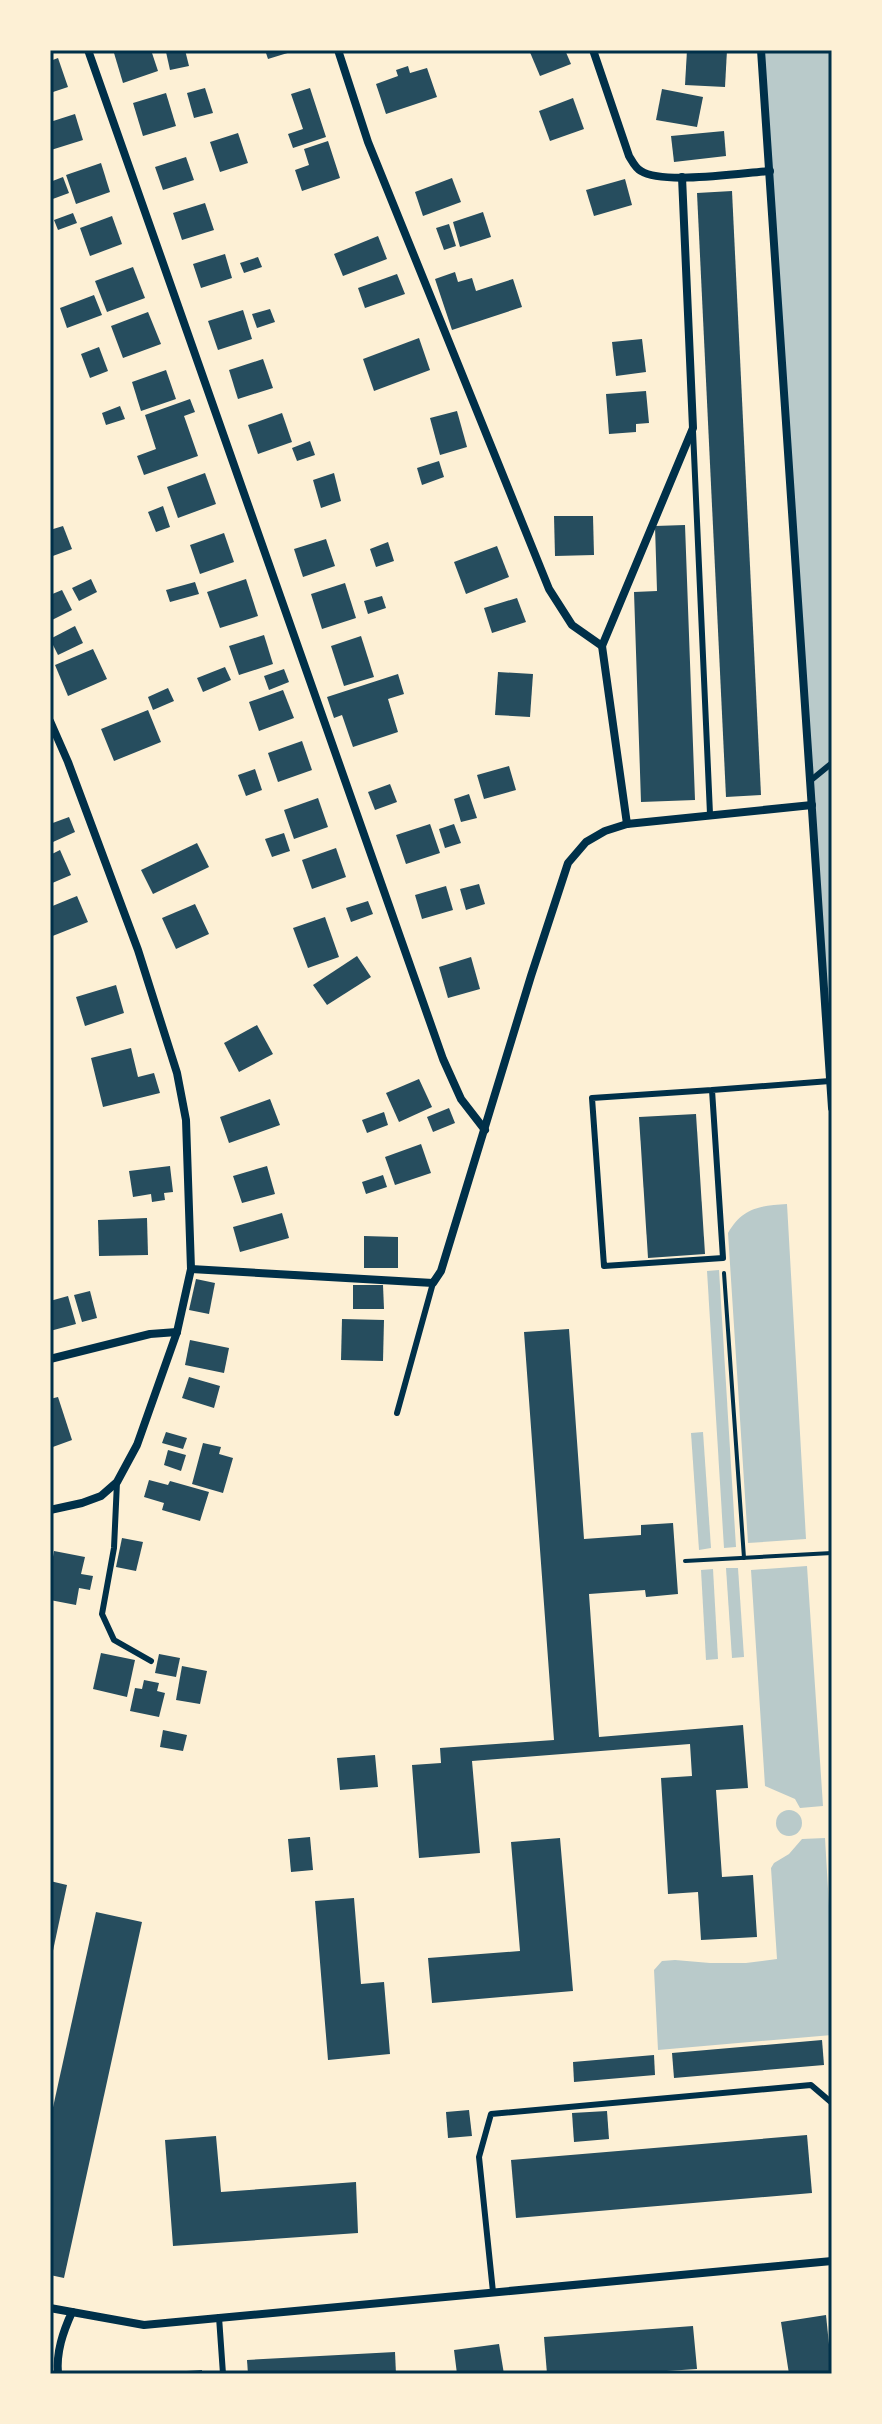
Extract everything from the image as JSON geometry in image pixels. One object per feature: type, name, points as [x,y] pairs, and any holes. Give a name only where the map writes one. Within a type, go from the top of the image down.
[{"type":"street","points":[[88,50],[443,1059],[461,1099],[485,1130]]},
{"type":"street","points":[[338,50],[368,142],[549,589],[572,625],[602,646]]},
{"type":"street","points":[[593,50],[629,156],[640,171],[656,176],[682,177],[770,171]]},
{"type":"street","points":[[761,50],[832,1108]]},
{"type":"street","points":[[627,824],[602,646],[693,428],[682,177]]},
{"type":"street","points":[[50,721],[138,950],[177,1073],[186,1120],[191,1269],[177,1332],[137,1445],[117,1482],[101,1496],[50,1510]]},
{"type":"street","points":[[191,1269],[433,1283],[441,1271],[568,863],[586,842],[605,831],[627,824],[812,805]]},
{"type":"street","points":[[50,1359],[150,1334],[177,1332]]},
{"type":"street","points":[[50,2308],[144,2325],[832,2261]]},
{"type":"street","points":[[58,2374],[63,2332],[72,2312]]},
{"type":"lane","points":[[693,428],[710,814]]},
{"type":"lane","points":[[810,781],[832,763]]},
{"type":"lane","points":[[712,1090],[723,1258],[604,1266],[592,1098],[830,1081]]},
{"type":"lane","points":[[397,1413],[433,1283]]},
{"type":"lane","points":[[117,1482],[114,1548],[102,1614],[114,1640],[151,1661]]},
{"type":"lane","points":[[493,2292],[479,2157],[491,2114],[811,2085],[832,2103]]},
{"type":"lane","points":[[219,2317],[223,2374]]},
{"type":"path","points":[[723,1258],[744,1558]]},
{"type":"path","points":[[685,1561],[832,1553]]},
{"type":"shaded area","points":[[761,50],[832,50],[832,1108]]},
{"type":"shaded area","points":[[787,1204],[806,1539],[748,1543],[728,1233],[746,1213]]},
{"type":"shaded area","points":[[719,1270],[736,1547],[724,1548],[707,1271]]},
{"type":"shaded area","points":[[703,1432],[711,1548],[699,1550],[691,1433]]},
{"type":"shaded area","points":[[807,1566],[823,1806],[800,1808],[795,1799],[765,1786],[751,1570]]},
{"type":"shaded area","points":[[726,1568],[738,1568],[744,1657],[732,1658]]},
{"type":"shaded area","points":[[713,1569],[718,1659],[706,1660],[701,1570]]},
{"type":"shaded area","points":[[789,1810],[798,1814],[802,1823],[798,1832],[789,1836],[780,1832],[776,1823],[780,1814]]},
{"type":"shaded area","points":[[825,1838],[832,1957],[832,2035],[658,2050],[654,1970],[662,1961],[746,1963],[777,1959],[771,1868],[802,1839]]},
{"type":"building","points":[[151,50],[158,71],[123,83],[114,53]]},
{"type":"building","points":[[185,50],[189,66],[170,70],[166,52]]},
{"type":"building","points":[[265,50],[294,50],[294,51],[268,59]]},
{"type":"building","points":[[529,50],[565,50],[571,64],[540,76]]},
{"type":"building","points":[[687,50],[727,50],[725,87],[685,85]]},
{"type":"building","points":[[58,58],[68,87],[50,93],[50,61]]},
{"type":"building","points":[[408,66],[410,73],[427,68],[437,97],[386,114],[376,84],[398,76],[396,70]]},
{"type":"building","points":[[205,88],[213,113],[194,118],[187,93]]},
{"type":"building","points":[[310,88],[326,137],[293,148],[288,134],[303,129],[291,94]]},
{"type":"building","points":[[662,89],[703,97],[697,127],[656,120]]},
{"type":"building","points":[[166,93],[176,126],[143,136],[133,103]]},
{"type":"building","points":[[573,98],[584,129],[550,141],[539,111]]},
{"type":"building","points":[[75,114],[83,140],[51,150],[50,122]]},
{"type":"building","points":[[724,131],[726,156],[674,162],[671,136]]},
{"type":"building","points":[[238,133],[248,163],[220,172],[210,142]]},
{"type":"building","points":[[328,141],[340,178],[302,191],[295,170],[309,165],[304,149]]},
{"type":"building","points":[[186,157],[194,180],[163,190],[155,167]]},
{"type":"building","points":[[101,163],[110,192],[76,204],[66,175]]},
{"type":"building","points":[[63,177],[69,193],[50,200],[50,182]]},
{"type":"building","points":[[452,178],[461,202],[423,216],[415,192]]},
{"type":"building","points":[[625,179],[632,205],[594,216],[586,190]]},
{"type":"building","points":[[732,191],[761,795],[726,797],[697,193]]},
{"type":"building","points":[[205,203],[214,230],[182,240],[173,213]]},
{"type":"building","points":[[483,212],[491,237],[460,247],[453,222]]},
{"type":"building","points":[[73,213],[77,223],[58,230],[54,220]]},
{"type":"building","points":[[112,216],[122,244],[90,256],[80,228]]},
{"type":"building","points":[[449,224],[456,246],[444,250],[436,228]]},
{"type":"building","points":[[378,236],[387,259],[343,276],[334,254]]},
{"type":"building","points":[[225,254],[232,278],[201,288],[193,264]]},
{"type":"building","points":[[258,257],[262,267],[244,273],[240,263]]},
{"type":"building","points":[[133,267],[145,298],[107,312],[95,281]]},
{"type":"building","points":[[455,272],[458,282],[472,278],[476,291],[513,279],[522,307],[452,330],[435,279]]},
{"type":"building","points":[[397,274],[405,294],[365,308],[358,288]]},
{"type":"building","points":[[94,295],[102,315],[67,328],[60,308]]},
{"type":"building","points":[[270,309],[275,322],[257,328],[252,314]]},
{"type":"building","points":[[243,310],[252,339],[218,350],[208,321]]},
{"type":"building","points":[[148,312],[161,344],[123,358],[111,326]]},
{"type":"building","points":[[419,338],[430,370],[374,391],[363,359]]},
{"type":"building","points":[[642,339],[646,372],[616,376],[612,342]]},
{"type":"building","points":[[99,347],[108,371],[90,378],[81,354]]},
{"type":"building","points":[[263,359],[273,388],[238,399],[229,370]]},
{"type":"building","points":[[166,370],[176,399],[141,411],[132,382]]},
{"type":"building","points":[[646,391],[649,423],[636,424],[636,432],[609,434],[606,394]]},
{"type":"building","points":[[190,399],[195,412],[184,416],[198,456],[144,475],[137,456],[156,449],[145,415]]},
{"type":"building","points":[[120,406],[125,419],[106,425],[102,413]]},
{"type":"building","points":[[457,411],[467,447],[440,455],[430,418]]},
{"type":"building","points":[[282,413],[292,442],[258,454],[248,425]]},
{"type":"building","points":[[310,441],[315,455],[297,461],[292,448]]},
{"type":"building","points":[[439,461],[444,477],[422,485],[417,468]]},
{"type":"building","points":[[205,473],[216,504],[178,518],[167,487]]},
{"type":"building","points":[[334,473],[341,501],[321,508],[313,480]]},
{"type":"building","points":[[163,506],[170,527],[156,532],[148,512]]},
{"type":"building","points":[[554,516],[593,516],[594,555],[555,556]]},
{"type":"building","points":[[685,525],[695,800],[641,802],[634,592],[657,591],[655,526]]},
{"type":"building","points":[[63,526],[72,549],[50,557],[50,530]]},
{"type":"building","points":[[224,533],[234,562],[200,574],[190,545]]},
{"type":"building","points":[[326,539],[335,566],[303,577],[294,549]]},
{"type":"building","points":[[388,542],[394,561],[376,567],[370,549]]},
{"type":"building","points":[[497,546],[509,577],[466,594],[454,562]]},
{"type":"building","points":[[91,579],[97,592],[79,601],[72,588]]},
{"type":"building","points":[[246,579],[258,616],[220,628],[207,592]]},
{"type":"building","points":[[195,582],[199,594],[170,602],[166,590]]},
{"type":"building","points":[[345,583],[356,618],[322,629],[311,594]]},
{"type":"building","points":[[62,590],[72,610],[50,621],[50,595]]},
{"type":"building","points":[[382,596],[386,608],[368,614],[364,601]]},
{"type":"building","points":[[517,598],[526,622],[492,633],[484,608]]},
{"type":"building","points":[[75,626],[83,643],[58,655],[50,639]]},
{"type":"building","points":[[264,635],[273,664],[239,675],[229,646]]},
{"type":"building","points":[[361,636],[374,677],[344,686],[331,646]]},
{"type":"building","points":[[93,649],[107,679],[68,696],[55,665]]},
{"type":"building","points":[[225,667],[231,680],[203,692],[197,678]]},
{"type":"building","points":[[284,669],[289,682],[269,690],[264,676]]},
{"type":"building","points":[[498,672],[533,674],[530,717],[495,715]]},
{"type":"building","points":[[398,674],[404,694],[388,699],[398,732],[353,747],[342,715],[334,718],[327,697]]},
{"type":"building","points":[[168,688],[174,701],[153,710],[148,697]]},
{"type":"building","points":[[283,690],[294,718],[259,731],[249,702]]},
{"type":"building","points":[[148,710],[161,742],[114,761],[101,729]]},
{"type":"building","points":[[302,741],[312,770],[278,782],[268,753]]},
{"type":"building","points":[[509,766],[516,790],[484,799],[477,775]]},
{"type":"building","points":[[255,769],[262,790],[246,796],[238,775]]},
{"type":"building","points":[[390,784],[397,802],[375,810],[368,792]]},
{"type":"building","points":[[469,794],[477,818],[461,822],[454,799]]},
{"type":"building","points":[[318,798],[328,827],[294,839],[284,810]]},
{"type":"building","points":[[69,817],[75,832],[53,842],[50,824]]},
{"type":"building","points":[[430,824],[440,853],[406,864],[396,835]]},
{"type":"building","points":[[454,824],[461,843],[445,848],[439,829]]},
{"type":"building","points":[[284,833],[290,851],[272,857],[265,839]]},
{"type":"building","points":[[197,843],[209,867],[153,894],[141,870]]},
{"type":"building","points":[[336,848],[346,877],[312,889],[302,860]]},
{"type":"building","points":[[60,850],[71,875],[50,884],[50,855]]},
{"type":"building","points":[[479,884],[485,904],[466,910],[460,889]]},
{"type":"building","points":[[446,886],[453,910],[422,919],[415,895]]},
{"type":"building","points":[[77,896],[88,922],[50,937],[50,907]]},
{"type":"building","points":[[368,901],[373,914],[351,922],[346,908]]},
{"type":"building","points":[[195,904],[209,934],[176,949],[162,918]]},
{"type":"building","points":[[325,917],[339,957],[308,968],[293,928]]},
{"type":"building","points":[[357,956],[371,977],[327,1005],[313,985]]},
{"type":"building","points":[[471,957],[480,989],[448,998],[439,967]]},
{"type":"building","points":[[116,985],[124,1013],[85,1026],[76,997]]},
{"type":"building","points":[[257,1025],[273,1054],[239,1072],[224,1043]]},
{"type":"building","points":[[131,1048],[138,1077],[154,1073],[160,1093],[103,1107],[91,1058]]},
{"type":"building","points":[[419,1079],[432,1107],[399,1122],[386,1093]]},
{"type":"building","points":[[270,1099],[280,1125],[229,1143],[220,1117]]},
{"type":"building","points":[[449,1108],[455,1123],[433,1132],[427,1117]]},
{"type":"building","points":[[384,1112],[388,1125],[367,1133],[362,1120]]},
{"type":"building","points":[[696,1114],[705,1254],[648,1258],[639,1117]]},
{"type":"building","points":[[421,1144],[431,1173],[395,1185],[385,1157]]},
{"type":"building","points":[[170,1166],[173,1192],[164,1193],[165,1200],[152,1202],[151,1194],[133,1197],[129,1171]]},
{"type":"building","points":[[267,1166],[275,1194],[242,1203],[233,1176]]},
{"type":"building","points":[[383,1175],[387,1187],[366,1194],[362,1182]]},
{"type":"building","points":[[282,1213],[289,1238],[240,1252],[233,1227]]},
{"type":"building","points":[[147,1218],[148,1255],[99,1256],[98,1220]]},
{"type":"building","points":[[364,1236],[398,1237],[398,1268],[364,1268]]},
{"type":"building","points":[[196,1279],[215,1283],[209,1314],[189,1310]]},
{"type":"building","points":[[353,1285],[383,1285],[384,1309],[353,1309]]},
{"type":"building","points":[[90,1291],[97,1318],[82,1322],[74,1295]]},
{"type":"building","points":[[68,1296],[76,1324],[50,1331],[50,1301]]},
{"type":"building","points":[[342,1319],[384,1320],[383,1361],[341,1360]]},
{"type":"building","points":[[569,1329],[584,1539],[641,1535],[641,1525],[673,1523],[678,1594],[646,1597],[645,1590],[589,1594],[599,1737],[743,1725],[748,1788],[716,1790],[722,1877],[753,1875],[757,1937],[701,1940],[698,1892],[668,1894],[661,1778],[692,1776],[690,1744],[472,1761],[480,1853],[419,1858],[412,1765],[441,1763],[440,1748],[554,1740],[524,1332]]},
{"type":"building","points":[[190,1340],[229,1348],[224,1373],[185,1365]]},
{"type":"building","points":[[189,1377],[220,1386],[214,1408],[182,1398]]},
{"type":"building","points":[[58,1397],[72,1440],[50,1448],[50,1399]]},
{"type":"building","points":[[166,1432],[187,1438],[183,1449],[162,1443]]},
{"type":"building","points":[[203,1443],[221,1447],[219,1454],[233,1458],[223,1493],[192,1484]]},
{"type":"building","points":[[168,1450],[186,1455],[181,1471],[164,1465]]},
{"type":"building","points":[[149,1480],[168,1485],[170,1481],[209,1492],[200,1521],[162,1510],[164,1503],[144,1497]]},
{"type":"building","points":[[122,1538],[143,1542],[136,1571],[116,1567]]},
{"type":"building","points":[[54,1551],[85,1557],[81,1574],[93,1576],[90,1590],[79,1588],[76,1605],[50,1600]]},
{"type":"building","points":[[101,1653],[135,1660],[127,1697],[93,1689]]},
{"type":"building","points":[[159,1654],[180,1658],[176,1677],[155,1673]]},
{"type":"building","points":[[182,1666],[207,1671],[200,1704],[176,1700]]},
{"type":"building","points":[[144,1680],[159,1683],[157,1691],[165,1693],[159,1717],[130,1711],[135,1688],[142,1689]]},
{"type":"building","points":[[163,1730],[187,1735],[183,1751],[160,1747]]},
{"type":"building","points":[[375,1755],[378,1787],[340,1790],[337,1758]]},
{"type":"building","points":[[310,1837],[313,1870],[291,1872],[288,1839]]},
{"type":"building","points":[[560,1838],[573,1991],[432,2003],[428,1958],[520,1951],[511,1842]]},
{"type":"building","points":[[50,1881],[67,1885],[51,1960],[50,1960]]},
{"type":"building","points":[[354,1898],[361,1984],[384,1982],[390,2054],[328,2060],[315,1901]]},
{"type":"building","points":[[96,1912],[142,1922],[64,2278],[50,2275],[50,2121]]},
{"type":"building","points":[[822,2040],[824,2065],[674,2078],[672,2053]]},
{"type":"building","points":[[654,2055],[655,2075],[574,2082],[573,2062]]},
{"type":"building","points":[[469,2110],[472,2136],[448,2138],[446,2112]]},
{"type":"building","points":[[607,2111],[609,2139],[574,2142],[572,2113]]},
{"type":"building","points":[[807,2135],[812,2193],[516,2218],[511,2160]]},
{"type":"building","points":[[216,2136],[221,2192],[356,2182],[358,2233],[173,2246],[165,2140]]},
{"type":"building","points":[[826,2315],[832,2374],[789,2374],[781,2322]]},
{"type":"building","points":[[693,2326],[697,2369],[621,2374],[547,2374],[544,2337]]},
{"type":"building","points":[[499,2344],[504,2374],[457,2374],[454,2350]]},
{"type":"building","points":[[395,2352],[396,2374],[248,2374],[247,2360]]},
{"type":"building","points":[[202,2370],[202,2374],[171,2374],[171,2372]]}]
